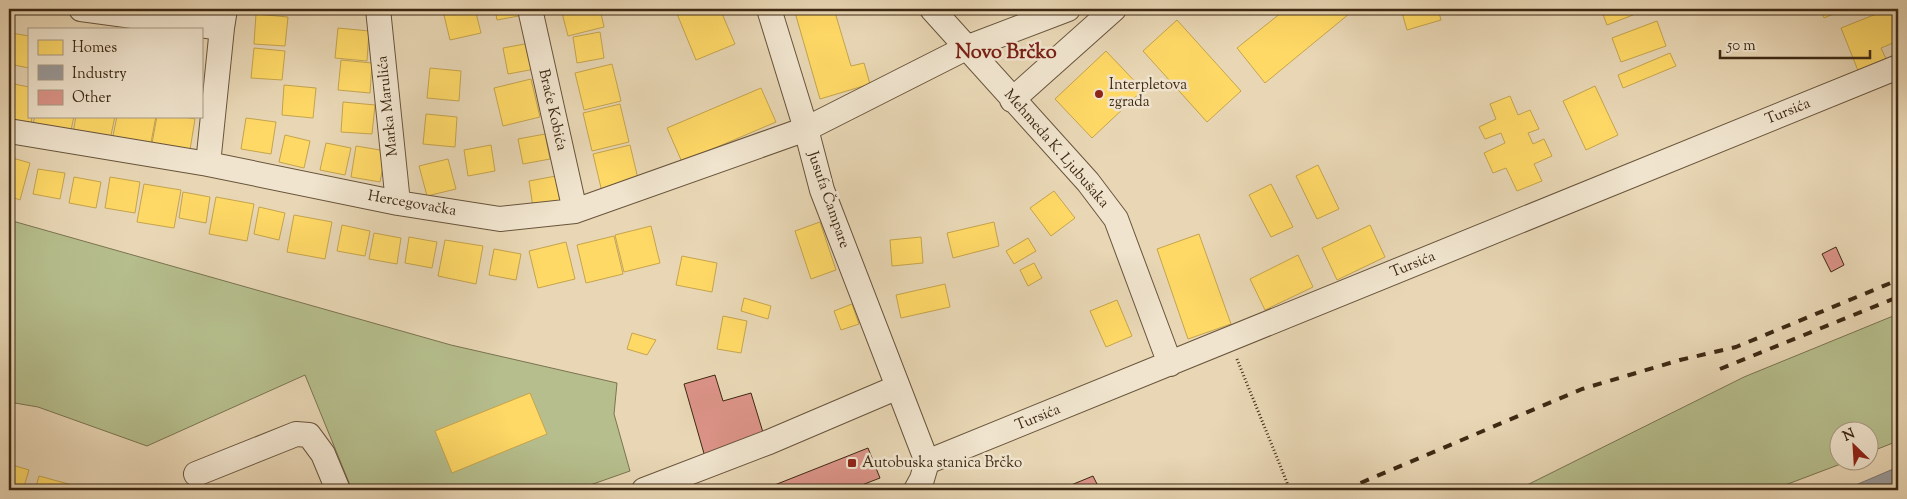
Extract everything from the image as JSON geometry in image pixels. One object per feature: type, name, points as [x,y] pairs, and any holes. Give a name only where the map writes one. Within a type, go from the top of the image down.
[{"type":"street","points":[[81,9],[224,18],[208,164]]},
{"type":"street","name":"Marka Marulića","points":[[378,9],[398,203]]},
{"type":"street","name":"Braće Kobića","points":[[530,9],[575,211]]},
{"type":"street","name":"Jusufa Čampare","points":[[769,9],[806,129],[822,190],[927,462]]},
{"type":"street","name":"Mehmeda K. Ljubušaka","points":[[932,9],[1012,100],[1088,182],[1116,219],[1170,364]]},
{"type":"street","name":"Hercegovačka","points":[[9,131],[208,164],[398,203],[500,219],[575,211],[806,129],[966,48],[1068,9]]},
{"type":"street","points":[[1012,100],[1114,9]]},
{"type":"street","name":"Tursića","points":[[927,462],[1898,66]]},
{"type":"street","points":[[644,490],[769,442],[898,387]]},
{"type":"street","points":[[196,474],[296,434],[309,435],[323,454],[338,490]]},
{"type":"street","points":[[916,490],[922,479],[927,462]]},
{"type":"path","points":[[1237,357],[1290,490]]},
{"type":"green space","points":[[9,220],[451,345],[617,383],[614,414],[630,471],[576,490],[352,490],[305,375],[147,446],[38,407],[9,402]]},
{"type":"green space","points":[[1898,314],[1898,441],[1880,448],[1880,422],[1830,422],[1830,468],[1772,490],[1517,490],[1744,377]]},
{"type":"building: Homes","points":[[187,9],[217,9],[215,22],[185,17]]},
{"type":"building: Homes","points":[[326,9],[358,9],[358,14],[326,11]]},
{"type":"building: Homes","points":[[409,9],[434,9],[411,14]]},
{"type":"building: Homes","points":[[475,9],[481,33],[450,40],[443,11]]},
{"type":"building: Homes","points":[[495,9],[523,9],[524,15],[497,20]]},
{"type":"building: Homes","points":[[561,9],[600,9],[604,27],[568,36]]},
{"type":"building: Homes","points":[[675,9],[720,9],[735,44],[696,60]]},
{"type":"building: Homes","points":[[794,9],[834,9],[851,66],[864,63],[870,84],[820,99]]},
{"type":"building: Homes","points":[[1286,9],[1355,9],[1265,83],[1237,48]]},
{"type":"building: Homes","points":[[1401,9],[1438,9],[1441,20],[1407,30]]},
{"type":"building: Homes","points":[[1601,9],[1630,9],[1633,15],[1607,25]]},
{"type":"building: Homes","points":[[1820,9],[1845,9],[1824,18]]},
{"type":"building: Homes","points":[[1889,9],[1898,9],[1898,41],[1881,48],[1887,61],[1859,73],[1841,28]]},
{"type":"building: Homes","points":[[256,14],[288,17],[285,46],[254,44]]},
{"type":"building: Homes","points":[[1177,20],[1241,91],[1207,122],[1143,51]]},
{"type":"building: Homes","points":[[1657,21],[1666,46],[1621,62],[1612,38]]},
{"type":"building: Homes","points":[[338,28],[369,31],[367,61],[335,58]]},
{"type":"building: Homes","points":[[600,32],[604,58],[577,63],[573,37]]},
{"type":"building: Homes","points":[[11,33],[28,36],[28,68],[9,64]]},
{"type":"building: Homes","points":[[530,43],[535,69],[508,74],[503,48]]},
{"type":"building: Homes","points":[[254,48],[285,51],[282,80],[251,78]]},
{"type":"building: Homes","name":"Interpletova zgrada","points":[[1106,51],[1143,90],[1092,138],[1055,99]]},
{"type":"building: Homes","points":[[1670,53],[1676,66],[1623,88],[1618,75]]},
{"type":"building: Homes","points":[[341,60],[372,63],[370,93],[338,90]]},
{"type":"building: Homes","points":[[612,64],[621,101],[584,110],[575,73]]},
{"type":"building: Homes","points":[[430,68],[461,71],[459,101],[427,98]]},
{"type":"building: Homes","points":[[531,79],[540,117],[503,126],[494,88]]},
{"type":"building: Homes","points":[[9,83],[28,87],[28,118],[32,118],[31,126],[9,121]]},
{"type":"building: Homes","points":[[284,85],[316,88],[313,118],[282,115]]},
{"type":"building: Homes","points":[[1595,86],[1618,135],[1586,150],[1563,101]]},
{"type":"building: Homes","points":[[761,88],[776,122],[682,162],[667,128]]},
{"type":"building: Homes","points":[[1510,96],[1518,115],[1530,110],[1539,129],[1528,133],[1533,144],[1544,139],[1552,156],[1534,164],[1542,181],[1517,191],[1506,168],[1493,173],[1484,153],[1505,143],[1501,133],[1485,139],[1479,127],[1496,119],[1490,104]]},
{"type":"building: Homes","points":[[343,102],[375,105],[372,134],[341,132]]},
{"type":"building: Homes","points":[[620,104],[629,142],[592,151],[583,113]]},
{"type":"building: Homes","points":[[426,114],[457,117],[455,147],[423,144]]},
{"type":"building: Homes","points":[[34,118],[74,118],[70,135],[32,128]]},
{"type":"building: Homes","points":[[76,118],[115,118],[110,140],[73,133]]},
{"type":"building: Homes","points":[[117,118],[156,118],[150,148],[112,141]]},
{"type":"building: Homes","points":[[157,118],[195,119],[189,156],[151,149]]},
{"type":"building: Homes","points":[[246,118],[276,122],[271,154],[241,149]]},
{"type":"building: Homes","points":[[545,134],[550,159],[523,164],[518,139]]},
{"type":"building: Homes","points":[[285,135],[310,141],[304,168],[279,162]]},
{"type":"building: Homes","points":[[326,143],[351,148],[345,175],[320,170]]},
{"type":"building: Homes","points":[[491,145],[495,171],[468,176],[464,150]]},
{"type":"building: Homes","points":[[630,145],[639,183],[602,192],[593,154]]},
{"type":"building: Homes","points":[[356,146],[386,151],[380,182],[351,177]]},
{"type":"building: Homes","points":[[9,157],[30,163],[20,200],[9,196]]},
{"type":"building: Homes","points":[[448,159],[456,189],[427,196],[419,166]]},
{"type":"building: Homes","points":[[1318,165],[1339,209],[1317,219],[1296,176]]},
{"type":"building: Homes","points":[[38,169],[65,173],[60,199],[33,194]]},
{"type":"building: Homes","points":[[556,176],[560,202],[533,207],[529,181]]},
{"type":"building: Homes","points":[[74,177],[101,182],[96,208],[69,203]]},
{"type":"building: Homes","points":[[110,177],[140,182],[135,213],[105,208]]},
{"type":"building: Homes","points":[[144,184],[181,190],[174,228],[137,222]]},
{"type":"building: Homes","points":[[1271,184],[1293,227],[1271,237],[1249,195]]},
{"type":"building: Homes","points":[[1054,191],[1075,218],[1051,236],[1030,208]]},
{"type":"building: Homes","points":[[183,192],[210,197],[206,223],[179,218]]},
{"type":"building: Homes","points":[[216,197],[254,204],[247,241],[209,234]]},
{"type":"building: Homes","points":[[259,207],[285,213],[279,240],[254,234]]},
{"type":"building: Homes","points":[[294,215],[332,222],[325,259],[287,252]]},
{"type":"building: Homes","points":[[820,222],[836,270],[811,279],[795,231]]},
{"type":"building: Homes","points":[[994,222],[999,246],[953,258],[947,233]]},
{"type":"building: Homes","points":[[342,225],[370,231],[365,256],[337,251]]},
{"type":"building: Homes","points":[[1370,225],[1385,257],[1337,280],[1322,248]]},
{"type":"building: Homes","points":[[651,226],[660,263],[624,272],[615,235]]},
{"type":"building: Homes","points":[[374,233],[401,238],[397,264],[369,259]]},
{"type":"building: Homes","points":[[1199,234],[1231,324],[1188,339],[1157,249]]},
{"type":"building: Homes","points":[[614,236],[623,274],[586,283],[577,245]]},
{"type":"building: Homes","points":[[409,237],[437,242],[432,268],[405,263]]},
{"type":"building: Homes","points":[[921,237],[923,263],[892,266],[890,240]]},
{"type":"building: Homes","points":[[1028,238],[1036,251],[1014,264],[1006,251]]},
{"type":"building: Homes","points":[[445,240],[483,246],[476,284],[438,276]]},
{"type":"building: Homes","points":[[566,242],[575,279],[538,288],[529,251]]},
{"type":"building: Homes","points":[[494,249],[521,254],[516,280],[489,275]]},
{"type":"building: Homes","points":[[1298,255],[1313,287],[1265,310],[1250,279]]},
{"type":"building: Homes","points":[[682,256],[717,263],[712,292],[676,285]]},
{"type":"building: Homes","points":[[1034,263],[1042,278],[1028,286],[1020,270]]},
{"type":"building: Homes","points":[[945,284],[950,307],[901,318],[896,295]]},
{"type":"building: Homes","points":[[744,298],[771,306],[768,319],[741,311]]},
{"type":"building: Homes","points":[[1117,300],[1132,336],[1106,347],[1090,311]]},
{"type":"building: Homes","points":[[852,304],[859,324],[841,330],[834,311]]},
{"type":"building: Homes","points":[[723,316],[747,321],[741,353],[717,349]]},
{"type":"building: Homes","points":[[632,333],[656,340],[647,355],[627,349]]},
{"type":"building: Homes","points":[[530,393],[547,434],[452,473],[435,431]]},
{"type":"building: Homes","points":[[9,464],[29,470],[23,490],[9,490]]},
{"type":"building: Homes","points":[[39,476],[76,486],[75,490],[35,490]]},
{"type":"building: Industry","points":[[1898,467],[1898,490],[1844,490]]},
{"type":"building: Other","points":[[1836,247],[1844,265],[1831,272],[1822,254]]},
{"type":"building: Other","points":[[715,375],[723,401],[751,393],[765,439],[705,457],[684,384]]},
{"type":"building: Other","name":"Autobuska stanica Brčko","points":[[868,448],[880,478],[849,490],[762,490]]},
{"type":"building: Other","points":[[1093,476],[1100,490],[1059,490]]},
{"type":"railway","points":[[1344,490],[1582,389],[1680,360],[1736,347],[1898,280]]},
{"type":"railway","points":[[1720,369],[1898,297]]},
{"type":"place","name":"Interpletova zgrada","points":[[1099,94]]},
{"type":"place","name":"Autobuska stanica Brčko","points":[[852,463]]},
{"type":"district","name":"Novo Brčko","points":[[1006,53]]}]
